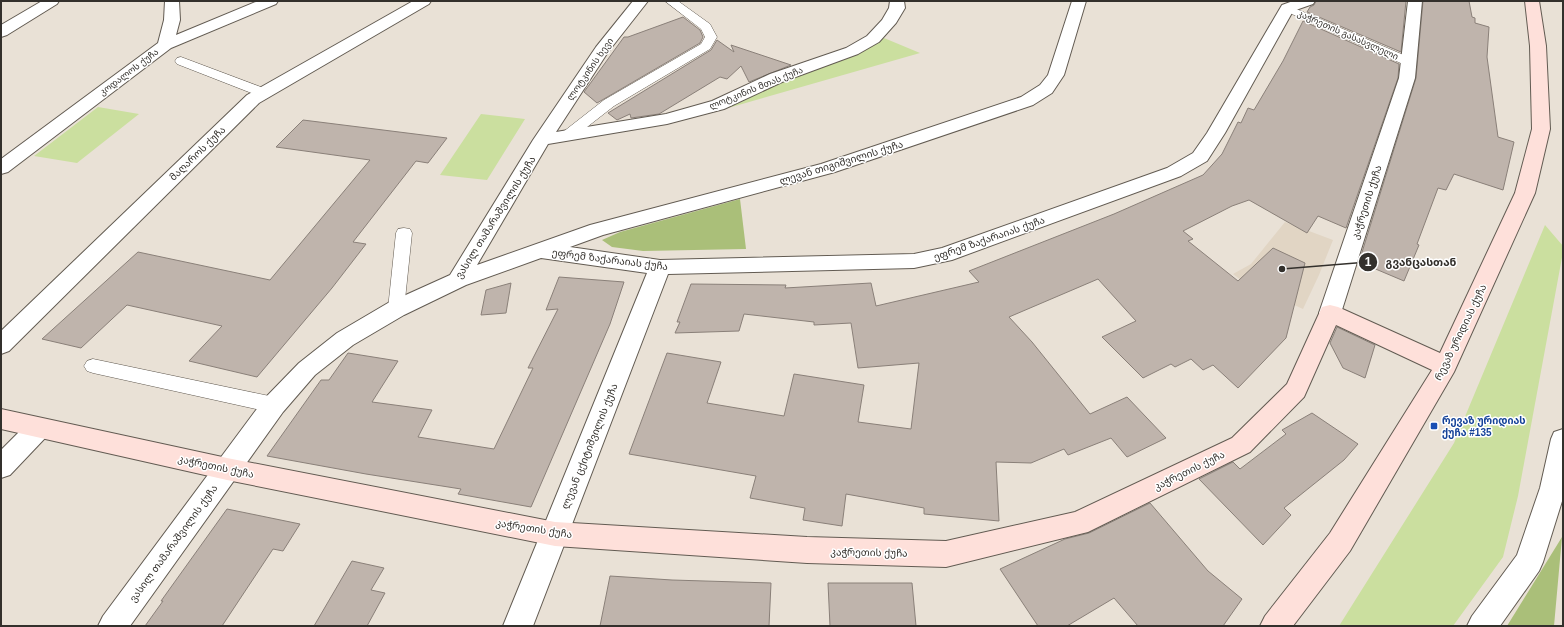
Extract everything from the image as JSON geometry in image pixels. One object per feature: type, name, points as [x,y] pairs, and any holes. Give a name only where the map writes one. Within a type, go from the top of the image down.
[{"type":"street","points":[[1,32],[52,1]]},
{"type":"street","points":[[165,45],[172,20],[172,1]]},
{"type":"street","name":"კოდალოს ქუჩა","points":[[1,168],[165,45],[271,1]]},
{"type":"street","name":"მაღაროს ქუჩა","points":[[1,345],[253,99],[424,1]]},
{"type":"street","name":"ლოტკინის ხევი","points":[[542,140],[602,50],[641,1]]},
{"type":"street","name":"ლოტკინის მთას ქუჩა","points":[[542,140],[667,119],[718,105],[776,78],[852,51],[873,39],[888,23],[897,8],[897,1]]},
{"type":"street","name":"ლევან თიგიშვილის ქუჩა","points":[[540,250],[597,230],[828,168],[1027,101],[1046,89],[1056,75],[1079,1]]},
{"type":"street","points":[[1281,5],[1308,1]]},
{"type":"street","name":"კაჭრეთის ქუჩა","points":[[1,419],[227,469],[555,534],[808,550],[946,554],[1079,523],[1241,444],[1296,390],[1330,313],[1407,78],[1415,1]]},
{"type":"street","name":"რევაზ ურიდიას ქუჩა","points":[[1275,626],[1340,542],[1446,366],[1526,193],[1541,129],[1538,46],[1532,1]]},
{"type":"street","name":"ეფრემ ზაქარაიას ქუჩა","points":[[458,280],[540,250],[660,267],[914,261],[946,255],[1174,172],[1200,157],[1216,133],[1281,5]]},
{"type":"street","name":"ვასილ თამარაშვილის ქუჩა","points":[[112,626],[274,405],[307,369],[345,339],[396,309],[458,280],[542,140]]},
{"type":"street","name":"ლევან ცქიტიშვილის ქუჩა","points":[[518,626],[660,267]]},
{"type":"street","points":[[1330,313],[1446,366]]},
{"type":"street","points":[[1,467],[39,428]]},
{"type":"street","points":[[1482,626],[1529,562],[1553,488],[1563,440]]},
{"type":"lane","points":[[568,135],[609,103],[706,46],[711,37],[706,27],[671,1]]},
{"type":"lane","name":"კაჭრეთის გასასვლელი","points":[[1281,5],[1409,62]]},
{"type":"lane","points":[[181,61],[264,93]]},
{"type":"lane","points":[[396,309],[404,233]]},
{"type":"lane","points":[[92,366],[274,405]]},
{"type":"shaded area","points":[[1285,222],[1333,240],[1303,309],[1262,290],[1258,293],[1233,274],[1251,264]]},
{"type":"green space","points":[[884,38],[920,53],[707,114],[780,82],[853,54]]},
{"type":"green space","points":[[98,107],[139,114],[77,163],[34,156]]},
{"type":"green space","points":[[481,114],[525,119],[487,180],[440,175]]},
{"type":"green space","points":[[740,199],[746,249],[643,251],[612,247],[602,240],[620,232]]},
{"type":"green space","points":[[1545,225],[1563,246],[1563,252],[1518,496],[1503,557],[1453,626],[1339,626],[1454,443]]},
{"type":"green space","points":[[1562,537],[1554,626],[1507,626]]},
{"type":"building","points":[[1316,1],[1406,1],[1401,52],[1307,12]]},
{"type":"building","points":[[1423,1],[1469,1],[1472,17],[1475,18],[1475,23],[1489,27],[1487,57],[1498,137],[1514,142],[1503,190],[1454,174],[1446,190],[1438,188],[1417,244],[1419,245],[1404,281],[1359,262],[1416,78]]},
{"type":"building","points":[[683,17],[700,30],[703,37],[700,43],[597,103],[584,92],[624,37],[628,37]]},
{"type":"building","points":[[1303,21],[1399,64],[1398,78],[1346,228],[1318,216],[1307,233],[1249,200],[1232,206],[1183,231],[1193,239],[1188,241],[1238,281],[1273,248],[1305,263],[1286,338],[1238,388],[1213,365],[1203,370],[1191,359],[1175,367],[1171,364],[1143,378],[1102,337],[1136,321],[1098,279],[1009,317],[1032,342],[1090,414],[1127,397],[1166,438],[1127,457],[1111,438],[1068,455],[1064,449],[1031,463],[996,462],[999,521],[924,514],[924,508],[846,494],[842,526],[803,520],[805,508],[750,498],[756,476],[629,454],[667,353],[721,362],[707,403],[784,416],[794,374],[864,385],[858,422],[911,429],[919,363],[858,368],[851,323],[814,325],[814,322],[744,314],[739,331],[675,333],[680,322],[677,322],[691,284],[786,285],[785,288],[871,283],[876,306],[979,282],[969,271],[1114,214],[1203,175],[1222,154],[1238,122],[1241,123],[1248,108],[1254,110],[1283,61]]},
{"type":"building","points":[[717,40],[734,52],[731,45],[791,65],[749,82],[741,66],[727,79],[720,77],[659,114],[631,118],[630,114],[617,120],[608,113],[711,50]]},
{"type":"building","points":[[303,120],[447,138],[428,163],[416,161],[353,242],[366,244],[332,288],[257,377],[189,361],[222,326],[127,305],[81,348],[42,339],[138,252],[270,280],[370,160],[276,147]]},
{"type":"building","points":[[559,277],[624,282],[610,324],[531,507],[458,494],[461,489],[267,456],[321,380],[329,380],[348,353],[398,361],[372,402],[432,410],[418,437],[494,449],[533,368],[528,368],[558,309],[546,310]]},
{"type":"building","points":[[511,283],[506,313],[481,315],[486,290]]},
{"type":"building","points":[[1337,327],[1375,345],[1365,378],[1343,368],[1330,343]]},
{"type":"building","points":[[1312,413],[1358,444],[1344,460],[1284,508],[1291,515],[1263,545],[1199,479],[1233,462],[1240,469],[1286,434],[1282,430]]},
{"type":"building","points":[[1150,503],[1208,571],[1242,599],[1223,626],[1138,626],[1114,598],[1067,626],[1038,626],[1000,569],[1065,539],[1089,533]]},
{"type":"building","points":[[227,509],[300,524],[283,551],[273,549],[222,626],[145,626],[163,601],[161,601]]},
{"type":"building","points":[[352,561],[384,568],[371,590],[385,593],[367,626],[314,626]]},
{"type":"building","points":[[610,576],[672,580],[771,583],[769,626],[600,626]]},
{"type":"building","points":[[828,583],[912,583],[916,626],[830,626]]},
{"type":"place","name":"გვანცასთან","points":[[1282,269]]},
{"type":"place","name":"რევაზ ურიდიას ქუჩა #135","points":[[1434,426]]}]
